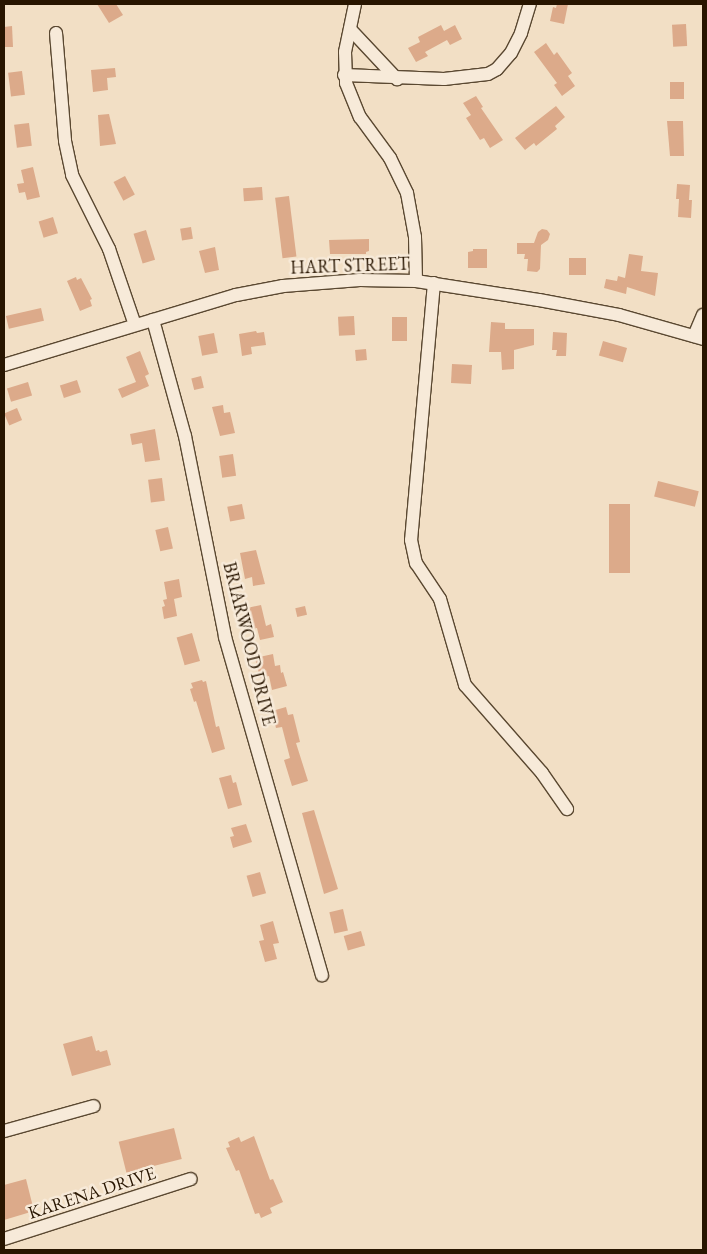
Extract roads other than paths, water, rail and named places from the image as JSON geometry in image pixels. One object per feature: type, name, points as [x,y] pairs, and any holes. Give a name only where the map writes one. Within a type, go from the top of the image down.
[{"type":"street","points":[[355,4],[345,52],[344,75],[356,108],[390,158],[408,193],[415,238],[416,281]]},
{"type":"street","points":[[344,75],[397,79],[444,79],[488,74],[505,62],[516,44],[530,4]]},
{"type":"street","points":[[350,29],[397,79]]},
{"type":"street","points":[[56,33],[65,140],[72,175],[109,249],[135,325]]},
{"type":"street","name":"HART STREET","points":[[4,365],[236,295],[283,286],[360,280],[434,283],[592,309],[699,338]]},
{"type":"street","points":[[434,283],[410,540],[416,563],[440,599],[465,685],[542,773],[567,809]]},
{"type":"street","points":[[699,338],[703,315]]},
{"type":"street","name":"BRIARWOOD DRIVE","points":[[153,320],[182,422],[232,663],[322,975]]},
{"type":"street","points":[[4,1131],[94,1106]]},
{"type":"street","name":"KARENA DRIVE","points":[[4,1239],[191,1179]]}]
